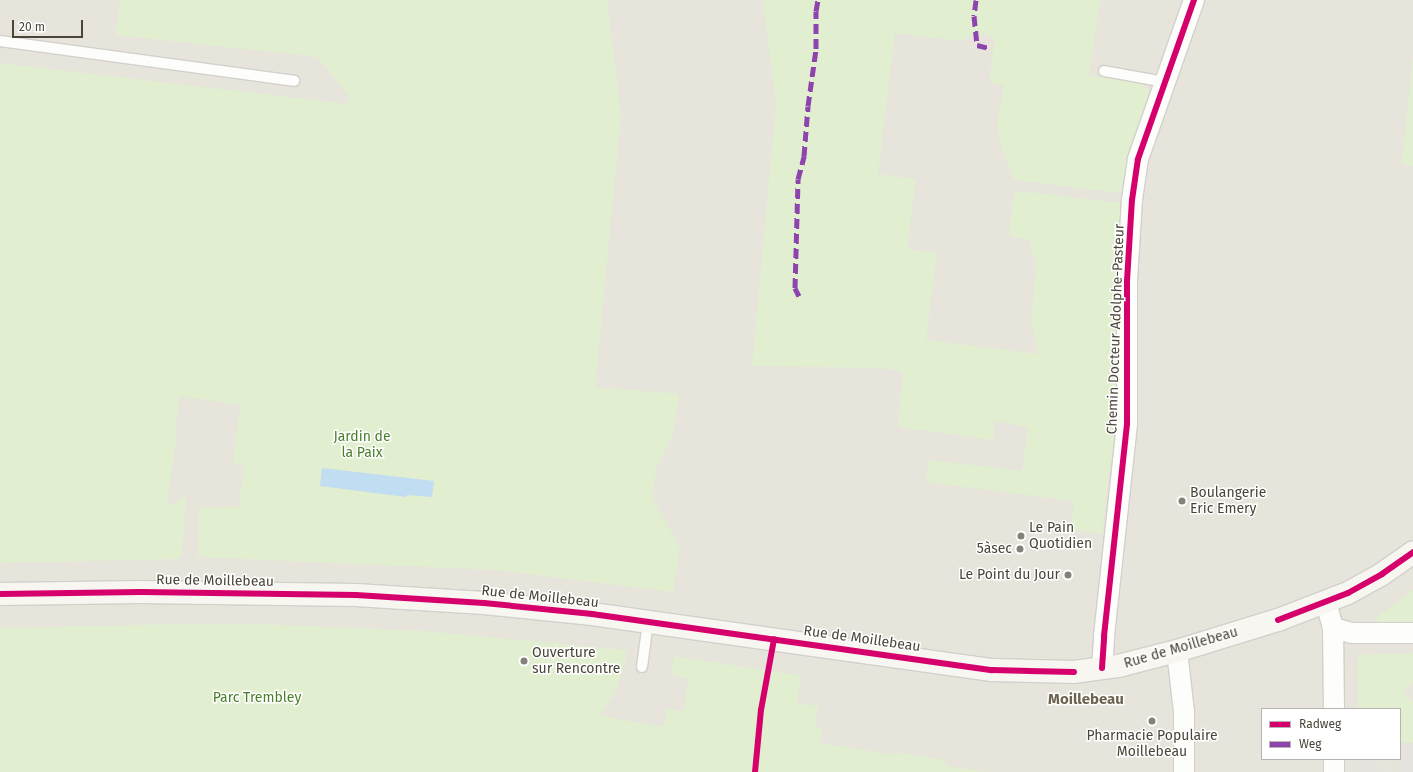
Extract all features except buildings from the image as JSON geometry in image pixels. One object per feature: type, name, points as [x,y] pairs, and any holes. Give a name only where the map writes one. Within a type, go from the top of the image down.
[{"type":"street","name":"Chemin Docteur Adolphe-Pasteur","points":[[1102,668],[1104,636],[1127,424],[1126,280],[1132,200],[1138,159],[1194,0]]},
{"type":"street","name":"Rue de Moillebeau","points":[[0,594],[141,592],[356,595],[484,603],[592,614],[992,670],[1074,672],[1102,668],[1178,651],[1278,620],[1326,602],[1382,574],[1413,552]]},
{"type":"street","points":[[1326,602],[1333,628],[1334,708]]},
{"type":"street","points":[[1333,628],[1352,633],[1413,633]]},
{"type":"street","points":[[1178,651],[1184,712],[1184,772]]},
{"type":"street","points":[[1334,760],[1334,772]]},
{"type":"lane","points":[[0,41],[294,81]]},
{"type":"lane","points":[[1104,71],[1166,82]]},
{"type":"lane","points":[[642,668],[648,622]]},
{"type":"shaded area","points":[[0,0],[1413,0],[1413,772],[0,772]]},
{"type":"shaded area","points":[[1401,743],[1413,743],[1413,772],[1397,772],[1397,760],[1401,760]]},
{"type":"shaded area","points":[[1352,760],[1377,760],[1378,772],[1353,772]]},
{"type":"green space","name":"Jardin de la Paix","points":[[120,0],[607,0],[621,115],[595,387],[679,394],[673,435],[657,465],[652,497],[680,548],[673,592],[496,570],[198,557],[199,507],[238,507],[245,466],[233,464],[240,405],[180,396],[175,430],[176,442],[167,503],[176,505],[179,498],[186,496],[182,553],[178,559],[0,563],[0,63],[348,104],[349,96],[317,57],[116,35]]},
{"type":"green space","points":[[763,0],[1100,0],[1089,76],[1142,83],[1151,93],[1129,161],[1121,193],[1014,180],[1001,147],[997,122],[1004,86],[989,82],[995,38],[981,34],[958,41],[895,33],[878,174],[916,179],[907,249],[937,253],[926,340],[1038,354],[1031,320],[1037,263],[1031,251],[1031,240],[1012,237],[1009,232],[1014,193],[1018,191],[1120,203],[1125,208],[1116,365],[1117,413],[1102,534],[1071,530],[1074,501],[926,482],[929,460],[1022,471],[1028,427],[994,421],[993,440],[898,427],[903,371],[879,368],[752,366],[776,105]]},
{"type":"green space","points":[[1413,55],[1413,166],[1402,164]]},
{"type":"green space","points":[[1413,590],[1413,625],[1377,625],[1377,617]]},
{"type":"green space","name":"Parc Trembley","points":[[258,624],[423,631],[628,650],[617,689],[600,716],[664,727],[667,709],[684,711],[688,679],[671,675],[674,656],[801,676],[797,703],[818,706],[815,726],[822,729],[820,743],[894,755],[894,752],[945,760],[945,766],[989,772],[0,772],[0,628]]},
{"type":"green space","points":[[1413,653],[1413,682],[1403,692],[1413,702],[1413,743],[1401,743],[1401,708],[1358,708],[1357,659],[1361,655]]},
{"type":"water","points":[[322,468],[434,481],[432,497],[407,495],[406,497],[320,486]]},
{"type":"marked path","points":[[799,296],[795,288],[798,179],[804,156],[808,106],[816,49],[816,11],[818,0]]},
{"type":"marked path","points":[[976,0],[974,16],[977,45],[989,48]]},
{"type":"cycle path","points":[[1102,668],[1104,636],[1127,423],[1127,281],[1132,200],[1138,159],[1194,0]]},
{"type":"cycle path","points":[[1278,620],[1348,593],[1382,574],[1413,552]]},
{"type":"cycle path","points":[[0,594],[141,592],[356,595],[484,603],[592,614],[992,670],[1074,672]]},
{"type":"cycle path","points":[[755,772],[761,710],[774,639]]},
{"type":"place","name":"Boulangerie Eric Emery","points":[[1182,501]]},
{"type":"place","name":"Le Pain Quotidien","points":[[1021,536]]},
{"type":"place","name":"5àsec","points":[[1020,549]]},
{"type":"place","name":"Le Point du Jour","points":[[1068,575]]},
{"type":"place","name":"Ouverture sur Rencontre","points":[[524,661]]},
{"type":"place","name":"Pharmacie Populaire Moillebeau","points":[[1152,721]]},
{"type":"district","name":"Moillebeau","points":[[1086,700]]}]
